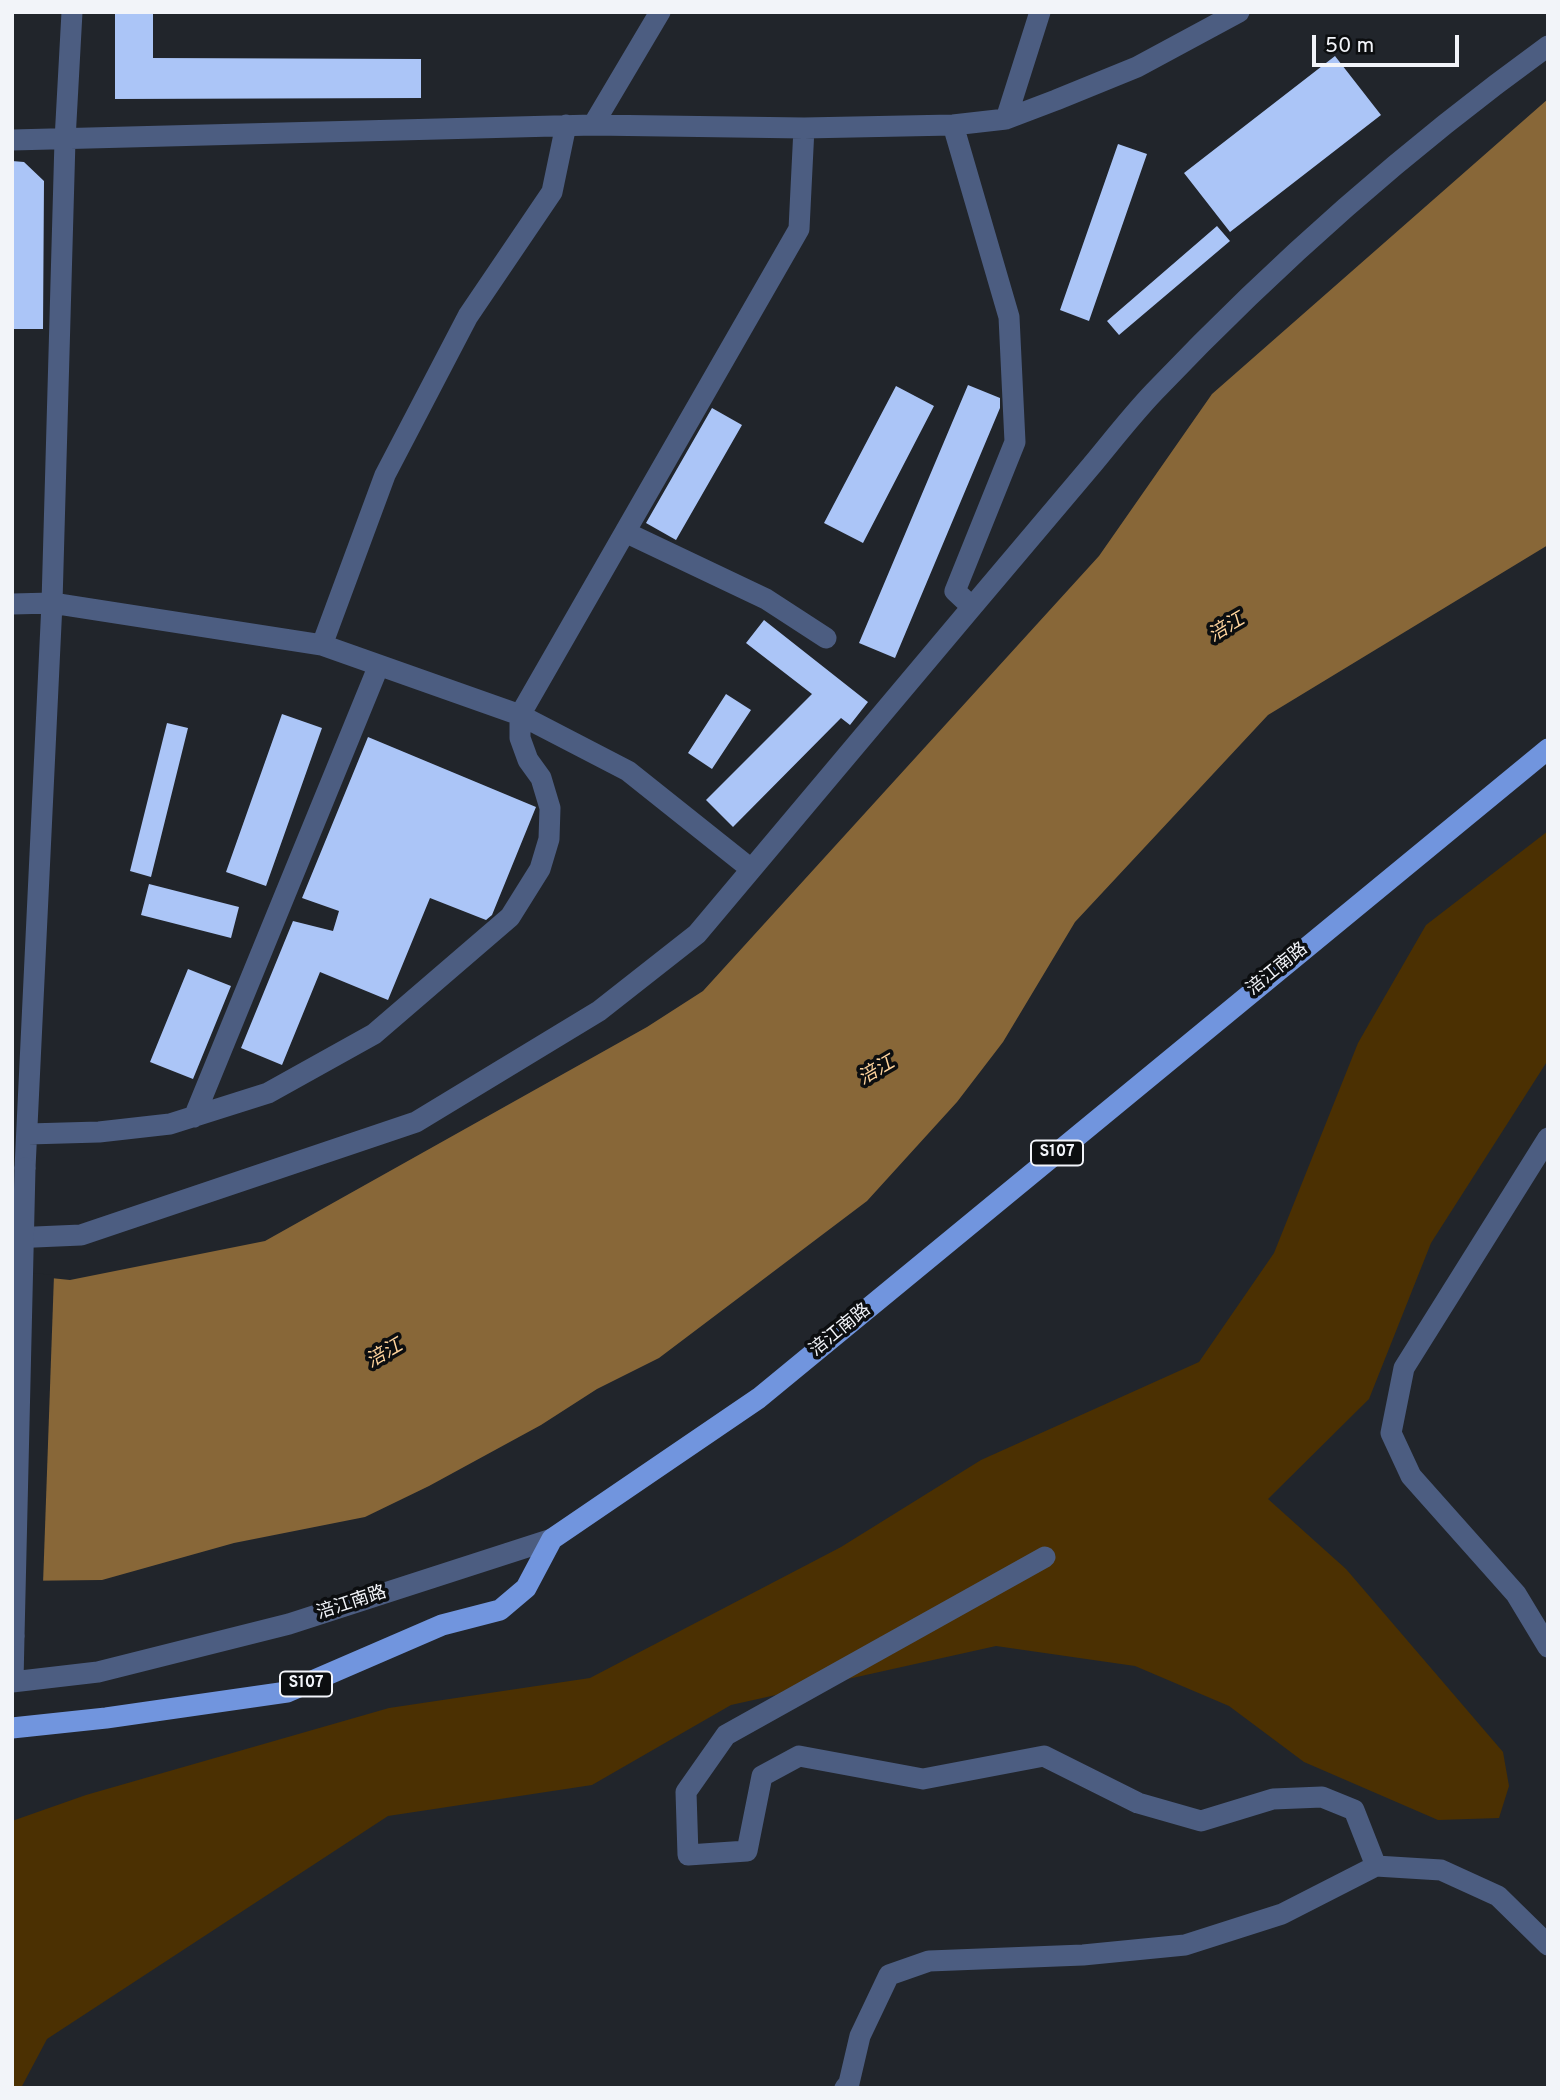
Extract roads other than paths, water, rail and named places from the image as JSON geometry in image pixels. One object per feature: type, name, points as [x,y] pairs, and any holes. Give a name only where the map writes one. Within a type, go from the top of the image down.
[{"type":"main road","name":"涪江南路","points":[[552,1539],[759,1398],[1548,749]]},
{"type":"main road","name":"S107","points":[[12,1728],[106,1718],[288,1692],[442,1625],[500,1610],[526,1588],[552,1539]]},
{"type":"street","points":[[13,1682],[25,1168],[52,603],[65,140],[72,12]]},
{"type":"street","points":[[593,124],[660,12]]},
{"type":"street","points":[[1006,119],[1040,12]]},
{"type":"street","points":[[12,140],[593,124],[804,128],[953,125],[1006,119],[1137,67],[1239,12]]},
{"type":"street","points":[[12,1238],[81,1235],[416,1122],[599,1011],[697,934],[1152,394],[1211,334],[1271,276],[1396,166],[1548,46]]},
{"type":"street","points":[[322,645],[385,475],[468,316],[552,192],[566,125]]},
{"type":"street","points":[[953,125],[1009,317],[1015,442],[955,591],[972,607]]},
{"type":"street","points":[[28,1134],[99,1132],[170,1124],[268,1093],[374,1034],[510,917],[540,869],[549,839],[550,808],[541,778],[528,760],[520,738],[520,715],[799,229],[804,128]]},
{"type":"street","points":[[625,532],[766,598],[826,638]]},
{"type":"street","points":[[12,604],[52,603],[322,645],[520,715],[628,771],[751,869]]},
{"type":"street","points":[[194,1117],[379,665]]},
{"type":"street","points":[[1548,1138],[1404,1368],[1391,1433],[1411,1476],[1516,1594],[1548,1647]]},
{"type":"street","name":"涪江南路","points":[[13,1682],[98,1672],[289,1624],[552,1539]]},
{"type":"street","points":[[1045,1556],[726,1735],[686,1792],[688,1855],[747,1851],[762,1776],[799,1756],[923,1779],[1044,1756],[1138,1803],[1201,1821],[1273,1799],[1322,1797],[1354,1810],[1376,1866]]},
{"type":"street","points":[[845,2088],[849,2083],[860,2036],[889,1975],[929,1961],[1083,1955],[1185,1945],[1282,1914],[1376,1866],[1441,1870],[1498,1896],[1548,1945]]},
{"type":"water","name":"涪江","points":[[1548,99],[1548,545],[1268,715],[1075,922],[1003,1042],[957,1102],[867,1201],[659,1358],[597,1389],[541,1425],[429,1486],[365,1517],[234,1543],[102,1580],[12,1581],[12,1274],[70,1280],[265,1241],[647,1027],[703,991],[1099,556],[1212,394]]}]
